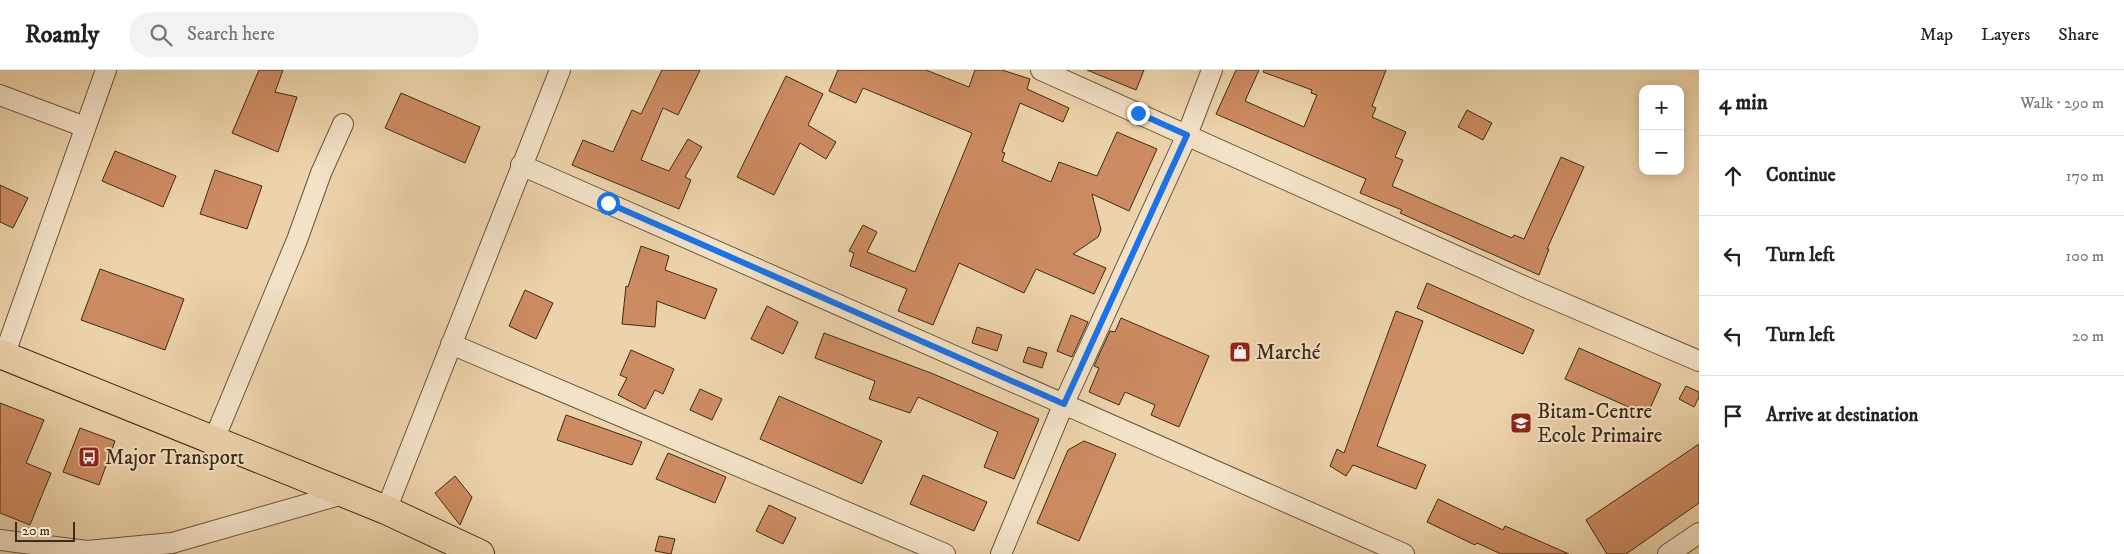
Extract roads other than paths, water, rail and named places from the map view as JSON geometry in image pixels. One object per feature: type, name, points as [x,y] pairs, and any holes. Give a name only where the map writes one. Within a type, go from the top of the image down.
[{"type":"highway","points":[[2,355],[213,442],[386,510],[480,554]]},
{"type":"street","points":[[2,355],[106,70]]},
{"type":"street","points":[[386,510],[560,70]]},
{"type":"street","points":[[1041,70],[1530,289],[1699,361]]},
{"type":"street","points":[[1000,554],[1064,404],[1187,135],[1212,70]]},
{"type":"street","points":[[0,95],[85,127]]},
{"type":"street","points":[[213,442],[297,240],[321,173],[343,124]]},
{"type":"street","points":[[521,165],[1404,554]]},
{"type":"street","points":[[451,344],[945,554]]},
{"type":"street","points":[[0,540],[87,551],[170,548],[343,494]]},
{"type":"street","points":[[1668,554],[1699,533]]},
{"type":"place","name":"Marché","points":[[1240,352]]},
{"type":"place","name":"Bitam-Centre Ecole Primaire","points":[[1521,423]]},
{"type":"place","name":"Major Transport","points":[[89,457]]}]
